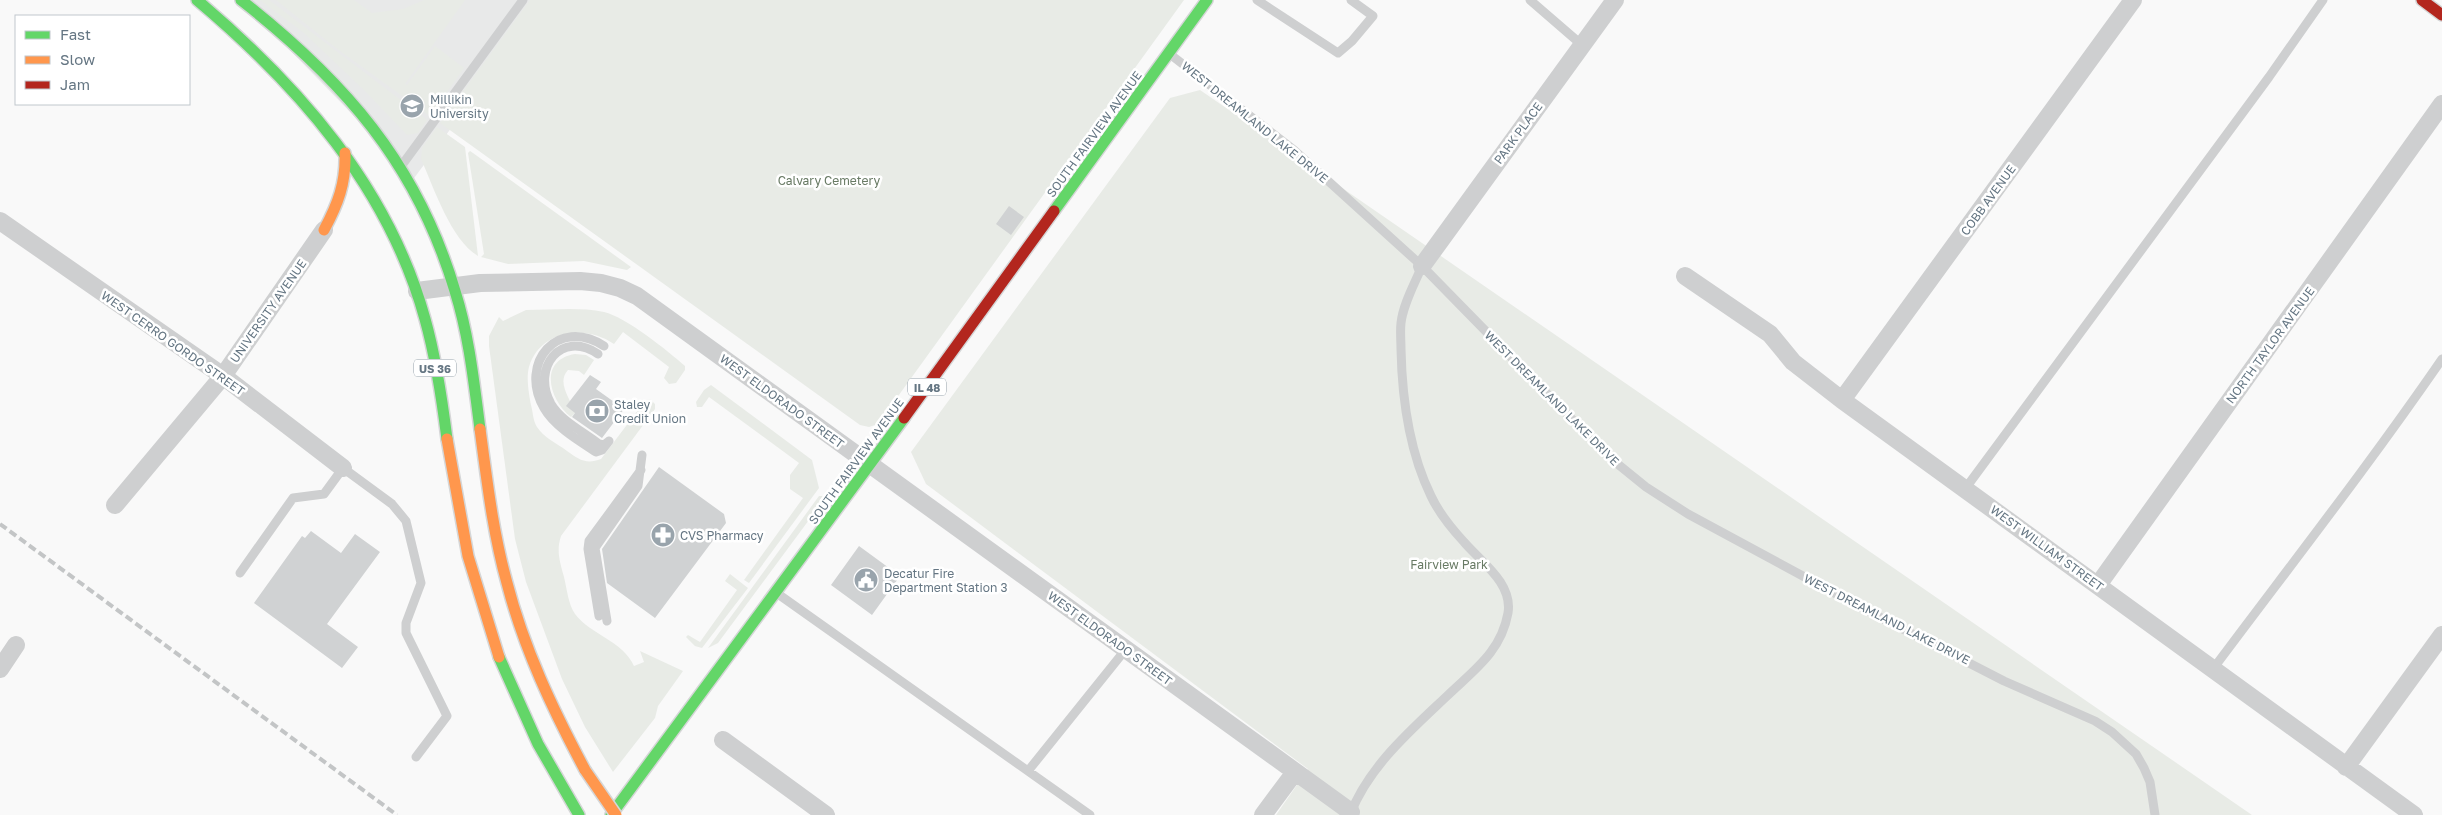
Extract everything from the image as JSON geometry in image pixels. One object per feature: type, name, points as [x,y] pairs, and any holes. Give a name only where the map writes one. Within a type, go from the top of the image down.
[{"type":"main road","name":"US 36","points":[[197,0],[239,34],[274,68],[323,122],[345,153],[373,199],[416,291],[426,322],[437,376],[459,515],[474,582],[501,666],[522,715],[579,815]]},
{"type":"main road","name":"US 36","points":[[241,0],[282,32],[345,92],[367,121],[399,170],[432,228],[454,285],[469,352],[500,555],[511,596],[539,678],[558,722],[585,770],[616,815]]},
{"type":"main road","name":"SOUTH FAIRVIEW AVENUE","points":[[611,815],[870,465],[1170,54],[1207,0]]},
{"type":"main road","points":[[2422,0],[2442,15]]},
{"type":"main road","points":[[324,230],[344,193],[346,176],[345,153]]},
{"type":"street","name":"PARK PLACE","points":[[1422,266],[1614,0]]},
{"type":"street","name":"COBB AVENUE","points":[[1842,400],[2133,0]]},
{"type":"street","name":"NORTH TAYLOR AVENUE","points":[[2098,585],[2442,104]]},
{"type":"street","name":"WEST CERRO GORDO STREET","points":[[0,221],[223,376],[343,468]]},
{"type":"street","name":"UNIVERSITY AVENUE","points":[[115,505],[223,376],[324,230]]},
{"type":"street","name":"WEST WILLIAM STREET","points":[[1685,276],[1770,334],[1793,362],[1842,400],[2414,815]]},
{"type":"street","name":"WEST ELDORADO STREET","points":[[416,291],[454,285],[559,281],[601,283],[620,288],[637,296],[1296,772],[1350,814]]},
{"type":"street","points":[[2346,767],[2442,635]]},
{"type":"street","points":[[0,669],[16,645]]},
{"type":"street","points":[[723,740],[826,815]]},
{"type":"street","points":[[1264,815],[1296,772]]},
{"type":"lane","points":[[399,170],[523,0]]},
{"type":"lane","points":[[1258,0],[1338,53],[1352,41],[1373,16],[1362,3],[1351,0]]},
{"type":"lane","points":[[1530,0],[1582,45]]},
{"type":"lane","points":[[1966,490],[2323,0]]},
{"type":"lane","name":"WEST DREAMLAND LAKE DRIVE","points":[[1170,54],[1294,150],[1422,266],[1609,457],[1646,487],[1688,514],[1862,608],[2004,681],[2095,722],[2112,732],[2136,754],[2144,768],[2150,782],[2155,815]]},
{"type":"lane","points":[[1350,814],[1359,794],[1383,761],[1427,715],[1493,652],[1504,633],[1508,610],[1506,591],[1498,579],[1462,541],[1431,497],[1409,433],[1402,371],[1401,322],[1422,266]]},
{"type":"lane","points":[[598,354],[582,346],[560,349],[546,368],[545,386],[552,404],[561,415],[599,444],[604,445],[609,441],[602,450],[596,452],[555,422],[542,404],[535,380],[539,361],[544,352],[556,341],[574,336],[586,336],[604,346]]},
{"type":"lane","points":[[2213,669],[2362,473],[2442,359]]},
{"type":"lane","points":[[607,621],[595,548],[638,486],[642,455]]},
{"type":"lane","points":[[240,573],[293,498],[324,494],[343,468],[392,504],[406,521],[410,531],[421,583],[406,623],[406,633],[447,716],[416,757]]},
{"type":"lane","points":[[598,616],[587,546],[641,469]]},
{"type":"lane","points":[[776,592],[1090,815]]},
{"type":"lane","points":[[1028,771],[1126,649]]},
{"type":"shaded area","name":"Millikin University","points":[[241,0],[546,0],[409,185],[388,151]]},
{"type":"green space","points":[[260,0],[269,0],[427,120],[418,133],[407,135],[366,92],[303,32]]},
{"type":"green space","points":[[276,0],[354,0],[372,13],[403,9],[424,0],[465,0],[405,84],[407,85],[435,46],[464,68],[430,116],[336,48]]},
{"type":"green space","name":"Calvary Cemetery","points":[[530,0],[1184,0],[878,424],[869,427],[860,425],[440,123]]},
{"type":"green space","name":"Fairview Park","points":[[1200,90],[2252,815],[1276,815],[1308,769],[926,484],[911,452],[1170,98]]},
{"type":"green space","points":[[437,127],[465,147],[478,256],[468,248],[452,226],[421,159],[422,148]]},
{"type":"green space","points":[[470,151],[631,267],[627,270],[584,261],[508,264],[481,257],[484,254],[468,153]]},
{"type":"green space","points":[[526,310],[585,310],[613,315],[646,335],[685,366],[685,370],[676,383],[669,384],[664,378],[669,367],[623,332],[614,344],[590,334],[577,333],[553,338],[543,345],[535,355],[528,371],[529,396],[537,427],[547,437],[582,460],[596,461],[601,459],[645,401],[650,399],[655,404],[655,409],[561,536],[559,547],[560,561],[569,601],[575,614],[582,621],[622,650],[634,666],[644,662],[640,651],[683,671],[658,706],[655,718],[613,772],[585,727],[562,679],[526,582],[515,539],[489,336],[499,317],[503,321]]},
{"type":"green space","points":[[575,354],[586,355],[594,360],[584,375],[579,371],[568,370],[565,375],[563,380],[564,386],[575,413],[571,417],[557,401],[551,381],[552,372],[556,364],[563,358]]},
{"type":"green space","points":[[711,385],[812,460],[819,488],[749,583],[744,580],[803,498],[790,489],[790,475],[799,463],[709,397],[702,407],[697,407],[696,402],[704,390]]},
{"type":"green space","points":[[819,496],[825,496],[823,501],[718,643],[708,648]]},
{"type":"green space","points":[[730,574],[748,588],[702,648],[695,646],[686,637],[688,635],[700,642],[737,590],[725,581]]},
{"type":"building","points":[[1009,206],[1024,217],[1011,235],[996,224]]},
{"type":"building","name":"Staley Credit Union","points":[[590,375],[601,382],[596,389],[624,409],[602,438],[572,417],[575,413],[566,406]]},
{"type":"building","name":"CVS Pharmacy","points":[[659,467],[724,514],[726,523],[655,618],[607,583],[602,549]]},
{"type":"building","points":[[311,531],[341,553],[355,534],[380,552],[327,624],[358,647],[342,668],[254,603],[302,536],[305,538]]},
{"type":"building","name":"Decatur Fire Department Station 3","points":[[859,546],[900,576],[872,615],[831,585]]},
{"type":"railway","points":[[0,524],[397,815]]},
{"type":"traffic: fast","points":[[197,0],[235,33],[304,104],[336,143],[364,183],[389,226],[409,271],[425,319],[438,379],[447,439]]},
{"type":"traffic: fast","points":[[241,0],[313,62],[344,94],[398,164],[420,203],[439,245],[460,308],[470,359],[480,429]]},
{"type":"traffic: fast","points":[[1054,211],[1207,0]]},
{"type":"traffic: fast","points":[[611,815],[904,418]]},
{"type":"traffic: fast","points":[[499,657],[538,744],[579,815]]},
{"type":"traffic: slow","points":[[324,230],[340,193],[344,174],[345,153]]},
{"type":"traffic: slow","points":[[480,429],[494,526],[514,608],[540,679],[585,770]]},
{"type":"traffic: slow","points":[[447,439],[468,556],[499,657]]},
{"type":"traffic: slow","points":[[585,770],[616,815]]},
{"type":"traffic: jam","points":[[2422,0],[2442,15]]},
{"type":"traffic: jam","points":[[904,418],[1054,211]]},
{"type":"place","name":"Millikin University","points":[[412,106]]},
{"type":"place","name":"Staley Credit Union","points":[[597,411]]},
{"type":"place","name":"CVS Pharmacy","points":[[663,535]]},
{"type":"place","name":"Decatur Fire Department Station 3","points":[[866,580]]}]
